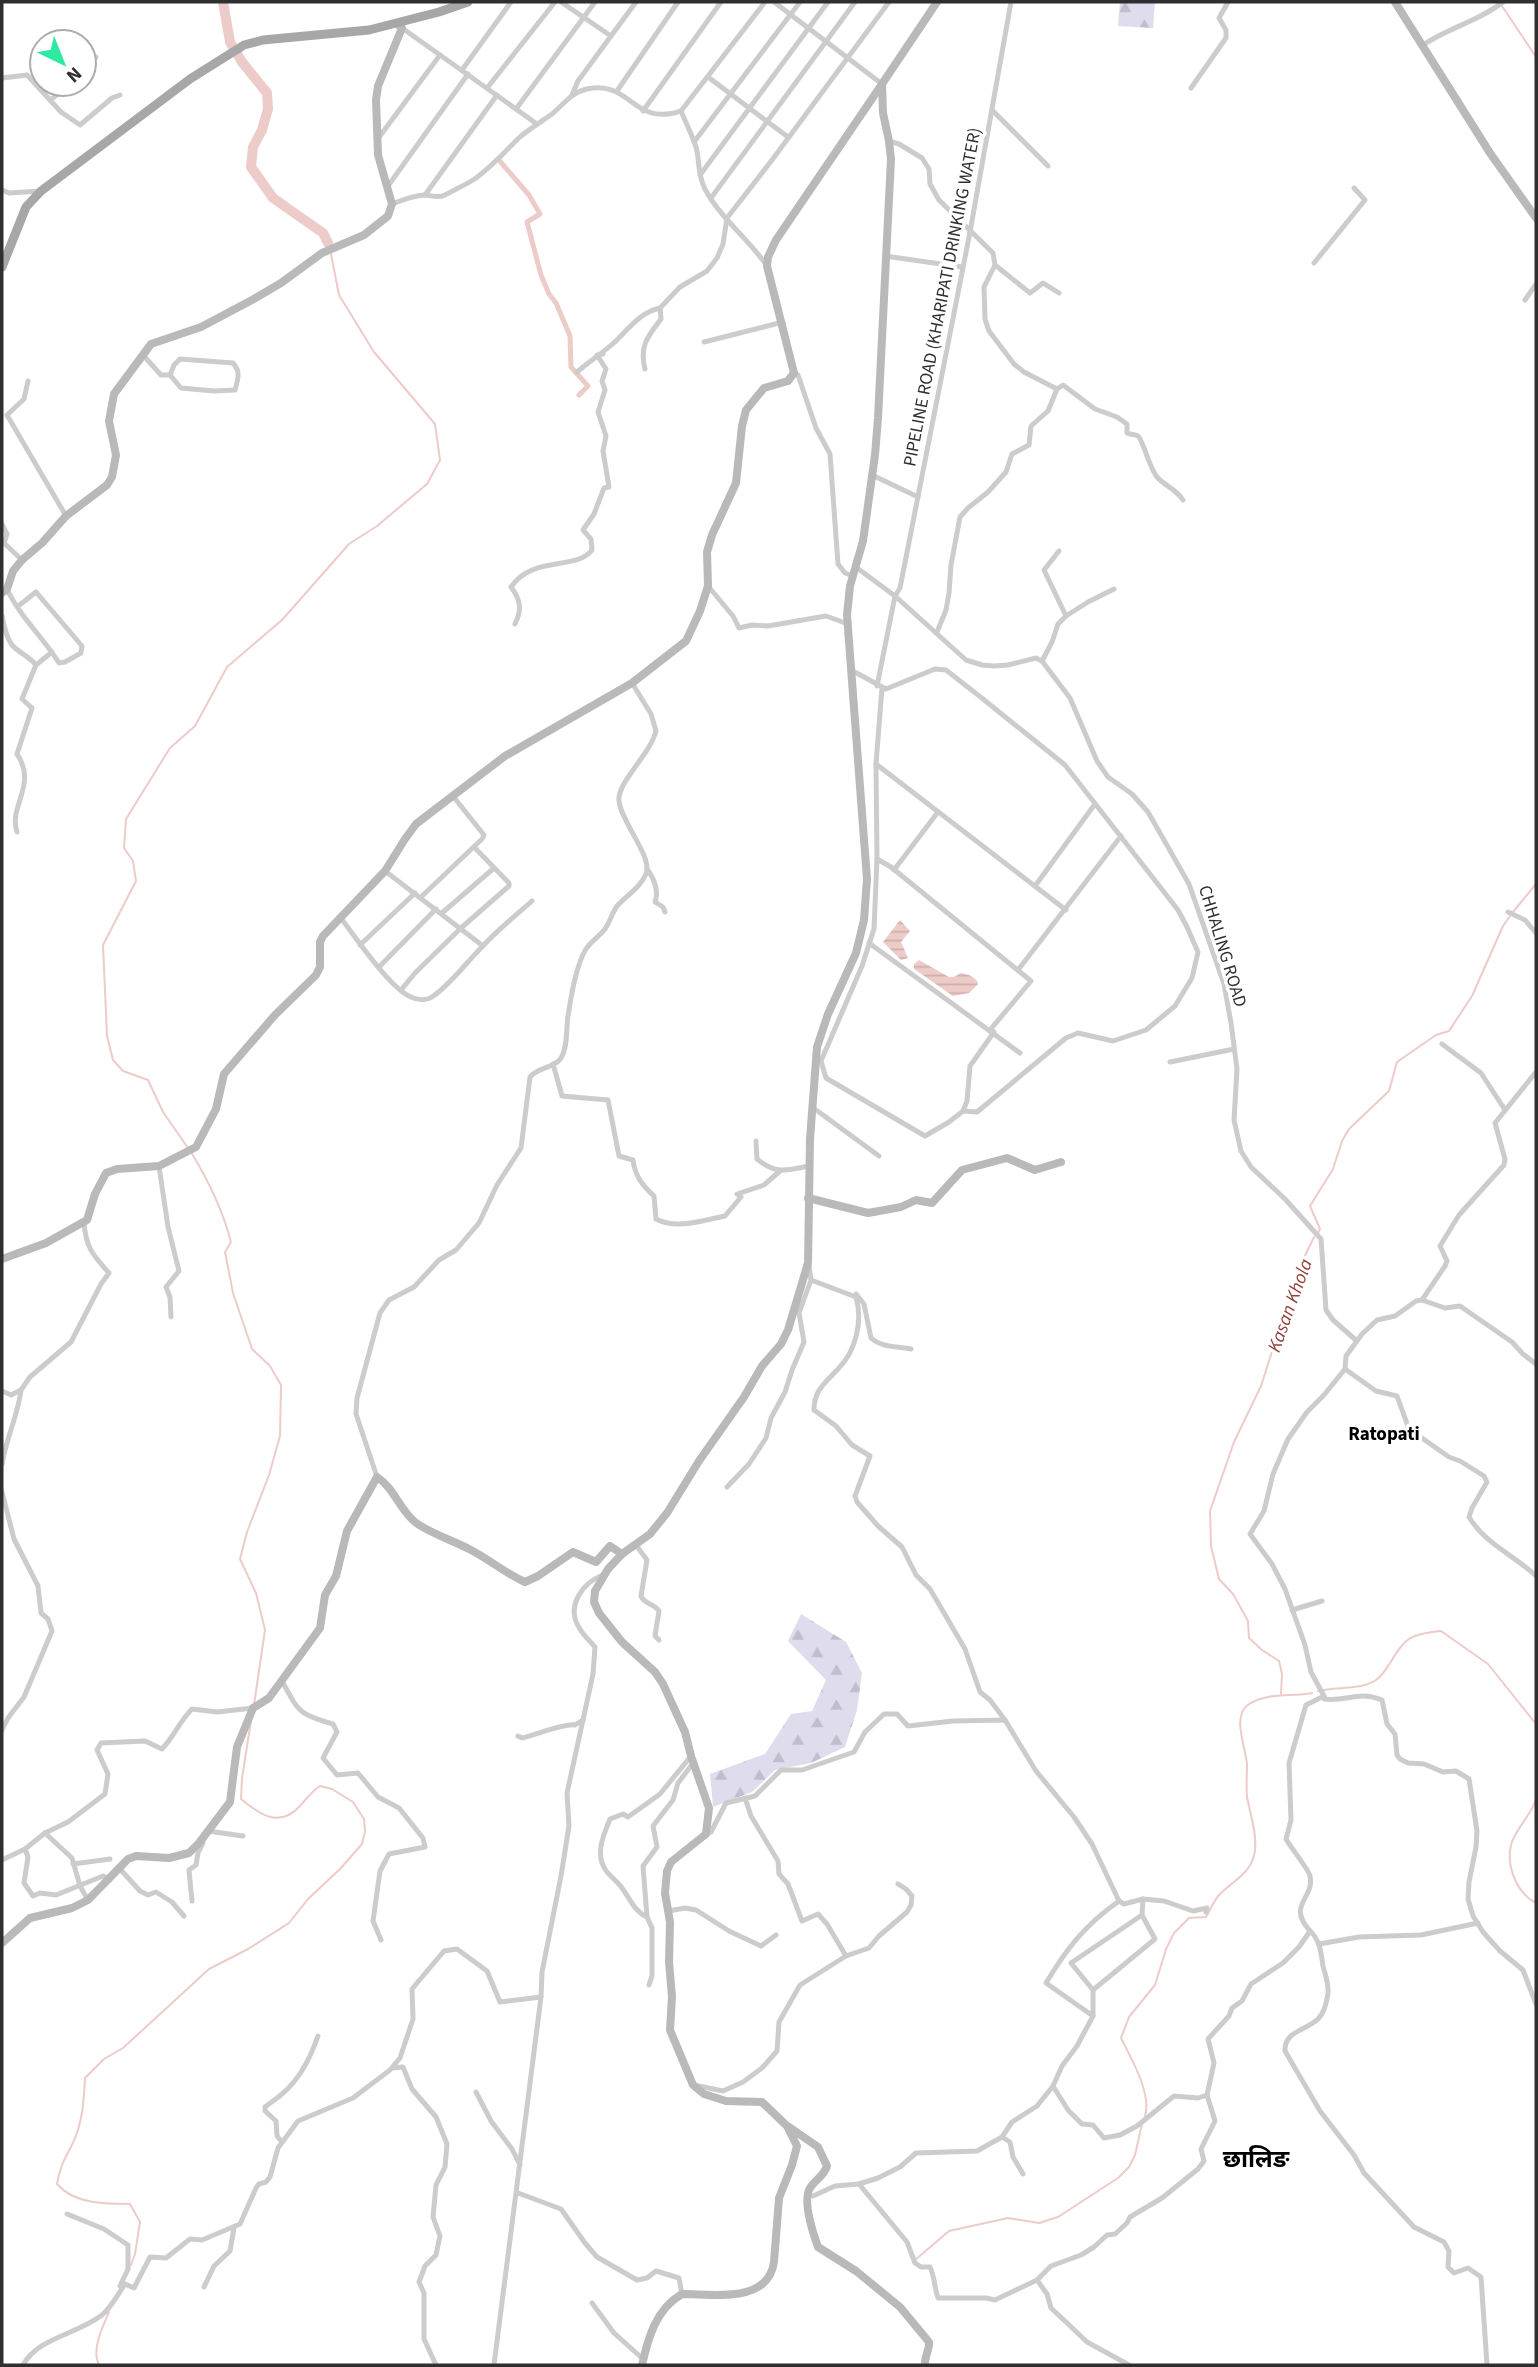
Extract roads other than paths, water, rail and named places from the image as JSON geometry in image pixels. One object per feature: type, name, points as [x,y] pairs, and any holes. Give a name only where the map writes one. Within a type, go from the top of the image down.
[{"type":"main road","points":[[2,267],[26,207],[41,191],[190,79],[244,45],[263,40],[399,26],[468,2]]},
{"type":"main road","points":[[2,1259],[54,1240],[89,1219],[95,1194],[106,1173],[117,1169],[159,1166],[197,1147],[216,1109],[224,1074],[275,1015],[314,979],[320,967],[321,939],[385,871],[416,824],[505,756],[632,683],[686,641],[708,586],[709,544],[736,483],[746,410],[764,388],[788,381],[794,373],[767,266],[768,257],[776,240],[937,2]]},
{"type":"main road","points":[[1395,2],[1490,153],[1536,218]]},
{"type":"main road","points":[[4,591],[22,560],[66,516],[107,485],[112,477],[116,462],[109,425],[111,407],[117,388],[153,343],[201,327],[252,300],[322,253],[364,235],[388,216],[392,204],[378,155],[376,100],[399,26]]},
{"type":"main road","points":[[882,84],[883,113],[889,141],[890,181],[878,418],[872,475],[848,597],[867,879],[866,908],[856,953],[828,1014],[817,1047],[811,1107],[808,1263],[788,1330],[781,1344],[762,1366],[667,1513],[650,1534],[622,1554],[603,1575],[595,1591],[594,1602],[598,1613],[622,1642],[660,1678],[685,1732],[709,1808],[706,1834],[671,1861],[667,1871],[672,1997],[670,2029],[693,2085],[704,2094],[717,2099],[762,2102],[787,2126],[818,2147],[827,2166],[825,2172],[811,2185],[807,2195],[818,2247],[856,2271],[900,2307],[929,2342],[930,2349],[925,2365]]},
{"type":"main road","points":[[808,1198],[868,1213],[901,1207],[916,1200],[932,1203],[962,1170],[1007,1158],[1035,1170],[1061,1162]]},
{"type":"main road","points":[[2,1943],[30,1918],[72,1908],[88,1900],[128,1859],[136,1856],[169,1858],[189,1853],[208,1831],[230,1802],[237,1747],[253,1708],[269,1698],[320,1628],[325,1595],[336,1576],[347,1531],[377,1477],[385,1482],[415,1522],[487,1559],[504,1573],[524,1582],[538,1576],[573,1552],[596,1562],[610,1546],[622,1554]]},
{"type":"main road","points":[[642,2362],[656,2321],[665,2308],[682,2294],[748,2292],[761,2287],[773,2273],[779,2198],[797,2146],[787,2126]]},
{"type":"street","points":[[388,186],[511,2]]},
{"type":"street","points":[[486,88],[555,2]]},
{"type":"street","points":[[561,2],[611,36]]},
{"type":"street","points":[[516,109],[595,2]]},
{"type":"street","points":[[572,95],[578,81],[636,2]]},
{"type":"street","points":[[617,90],[678,2]]},
{"type":"street","points":[[643,111],[721,2]]},
{"type":"street","points":[[392,204],[425,195],[443,196],[471,181],[572,95],[585,89],[617,90],[651,115],[681,111],[765,2]]},
{"type":"street","points":[[774,2],[882,84]]},
{"type":"street","points":[[694,142],[800,2]]},
{"type":"street","points":[[700,175],[828,2]]},
{"type":"street","points":[[711,198],[855,2]]},
{"type":"street","points":[[577,372],[650,310],[660,307],[680,287],[707,271],[723,244],[727,218],[889,2]]},
{"type":"street","name":"PIPELINE ROAD (KHARIPATI DRINKING WATER)","points":[[963,1111],[936,1130],[922,1136],[826,1078],[821,1061],[862,966],[874,929],[879,687],[895,596],[900,588],[970,232],[1011,2]]},
{"type":"street","points":[[1191,88],[1226,38],[1226,30],[1220,18],[1228,2]]},
{"type":"street","points":[[1423,45],[1438,34],[1492,10],[1503,2]]},
{"type":"street","points":[[399,26],[537,124]]},
{"type":"street","points":[[377,140],[440,55]]},
{"type":"street","points":[[2,78],[27,75],[61,112],[80,125],[112,98],[120,95]]},
{"type":"street","points":[[708,78],[788,137]]},
{"type":"street","points":[[425,195],[497,96]]},
{"type":"street","points":[[992,110],[1048,166]]},
{"type":"street","points":[[681,111],[697,151],[697,166],[704,188],[767,266]]},
{"type":"street","points":[[889,141],[922,158],[929,169],[933,192],[947,211],[992,253],[995,265],[1030,293],[1043,283],[1059,293]]},
{"type":"street","points":[[1314,262],[1365,200],[1354,188]]},
{"type":"street","points":[[2,191],[41,191]]},
{"type":"street","points":[[886,256],[962,267]]},
{"type":"street","points":[[995,265],[984,287],[985,319],[989,331],[1014,364],[1057,389]]},
{"type":"street","points":[[1525,300],[1536,284]]},
{"type":"street","points":[[645,369],[645,340],[661,319],[660,307]]},
{"type":"street","points":[[704,342],[783,322]]},
{"type":"street","points":[[515,624],[520,607],[511,587],[515,581],[529,570],[584,557],[592,550],[591,539],[583,530],[604,493],[604,488],[609,487],[603,451],[606,436],[598,412],[606,390],[602,381],[606,369],[600,354]]},
{"type":"street","points":[[143,355],[161,375],[170,375],[181,388],[235,390],[239,378],[238,368],[233,363],[180,359],[170,375]]},
{"type":"street","points":[[794,373],[798,375],[814,422],[830,454],[838,564],[845,573],[855,572],[895,596],[966,660],[982,665],[1003,666],[1036,658],[1042,661],[1058,624],[1066,616],[1114,589]]},
{"type":"street","points":[[29,381],[24,399],[7,415],[66,516]]},
{"type":"street","points":[[937,632],[950,593],[951,565],[960,517],[1006,472],[1012,454],[1029,445],[1031,426],[1048,411],[1057,389],[1063,385],[1095,409],[1128,424],[1128,433],[1138,436],[1142,442],[1146,458],[1158,478],[1177,491],[1183,500]]},
{"type":"street","points":[[872,475],[918,496]]},
{"type":"street","points":[[2,524],[6,534],[4,542],[22,560]]},
{"type":"street","points":[[1059,551],[1044,570],[1066,616]]},
{"type":"street","points":[[708,586],[733,616],[739,628],[826,616],[848,624]]},
{"type":"street","points":[[4,591],[59,663],[65,663],[81,653],[82,646],[36,592],[17,607]]},
{"type":"street","points":[[2,616],[12,645],[36,664]]},
{"type":"street","points":[[17,832],[13,822],[23,793],[25,765],[18,754],[32,708],[22,699],[36,664],[52,652]]},
{"type":"street","name":"CHHALING ROAD","points":[[1042,661],[1070,698],[1097,761],[1108,777],[1132,794],[1147,812],[1189,884],[1224,984],[1237,1069],[1234,1120],[1241,1151],[1251,1167],[1321,1239],[1326,1310],[1333,1320],[1357,1340]]},
{"type":"street","points":[[851,670],[886,690],[935,669],[946,670],[1065,765],[1178,910],[1198,952],[1192,978],[1175,1006],[1146,1030],[1113,1041],[1078,1033],[1066,1038],[977,1112],[963,1111],[967,1101],[970,1066],[992,1031],[1031,981],[877,859]]},
{"type":"street","points":[[632,683],[651,714],[656,731],[639,765],[622,786],[619,800],[624,818],[652,875],[657,892],[655,902],[663,907],[665,912]]},
{"type":"street","points":[[876,764],[1066,910]]},
{"type":"street","points":[[421,897],[484,835],[452,795]]},
{"type":"street","points":[[1035,886],[1095,804]]},
{"type":"street","points":[[894,870],[938,812]]},
{"type":"street","points":[[1018,970],[1121,836]]},
{"type":"street","points":[[401,990],[461,928],[509,886],[474,847]]},
{"type":"street","points":[[379,967],[439,911],[494,868]]},
{"type":"street","points":[[377,1477],[356,1414],[356,1398],[380,1313],[389,1300],[418,1284],[439,1260],[458,1247],[479,1223],[521,1148],[530,1077],[536,1070],[560,1060],[563,1055],[568,1016],[584,953],[605,929],[615,909],[638,886],[647,869]]},
{"type":"street","points":[[385,871],[483,946]]},
{"type":"street","points":[[360,945],[415,893]]},
{"type":"street","points":[[340,917],[360,945],[401,990],[411,997],[429,999],[532,901]]},
{"type":"street","points":[[1508,912],[1525,920],[1536,933]]},
{"type":"street","points":[[869,943],[1020,1053]]},
{"type":"street","points":[[1442,1044],[1481,1073],[1505,1110]]},
{"type":"street","points":[[1170,1062],[1234,1049]]},
{"type":"street","points":[[553,1064],[562,1096],[608,1100],[619,1156],[633,1160],[640,1182],[654,1196],[656,1219],[663,1223],[683,1224],[725,1216],[741,1197],[737,1194],[764,1185],[780,1171]]},
{"type":"street","points":[[1422,1300],[1447,1261],[1440,1246],[1459,1215],[1504,1165],[1505,1159],[1494,1123],[1536,1072]]},
{"type":"street","points":[[811,1107],[878,1156]]},
{"type":"street","points":[[756,1141],[758,1159],[773,1170],[809,1166]]},
{"type":"street","points":[[159,1166],[170,1238],[178,1270],[166,1287],[170,1297],[170,1317]]},
{"type":"street","points":[[2,1391],[11,1395],[21,1390],[30,1377],[71,1342],[109,1273],[93,1256],[85,1241],[84,1223]]},
{"type":"street","points":[[727,1487],[749,1464],[766,1438],[771,1418],[785,1392],[804,1342],[799,1313],[811,1280],[808,1263]]},
{"type":"street","points":[[811,1280],[857,1294],[864,1304],[871,1338],[883,1346],[911,1349]]},
{"type":"street","points":[[852,1294],[856,1297],[859,1316],[853,1348],[840,1368],[816,1392],[814,1410],[836,1426],[852,1445],[870,1456],[856,1496],[857,1502],[902,1547],[916,1575],[930,1589],[965,1649],[980,1692],[990,1700],[1005,1720],[1036,1771],[1074,1817],[1092,1844],[1119,1901],[1124,1904],[1143,1899],[1164,1901],[1193,1911],[1207,1908],[1206,1912]]},
{"type":"street","points":[[1536,1364],[1512,1342],[1460,1306],[1445,1308],[1422,1300],[1416,1301],[1395,1316],[1377,1320],[1357,1340],[1346,1356],[1345,1369],[1307,1412],[1288,1439],[1273,1474],[1264,1511],[1250,1534],[1272,1563],[1293,1610],[1311,1672],[1324,1699],[1335,1701],[1361,1694],[1382,1700],[1387,1724],[1395,1734],[1397,1755],[1400,1759],[1408,1763],[1424,1763],[1443,1772],[1456,1771],[1469,1779],[1477,1831],[1468,1899],[1478,1923],[1500,1951],[1523,1970],[1536,2004]]},
{"type":"street","points":[[1345,1369],[1376,1391],[1397,1395],[1409,1429],[1449,1457],[1484,1476],[1487,1482],[1469,1517],[1476,1528],[1494,1545],[1536,1576]]},
{"type":"street","points":[[2,1464],[21,1390]]},
{"type":"street","points":[[2,1492],[14,1539],[38,1586],[41,1613],[48,1619],[52,1631],[24,1697],[2,1730]]},
{"type":"street","points":[[636,1545],[646,1560],[641,1596],[642,1600],[659,1611],[656,1636],[659,1640]]},
{"type":"street","points":[[494,2365],[510,2234],[518,2193],[542,1972],[569,1826],[567,1793],[593,1674],[595,1647],[578,1628],[573,1606],[592,1579],[603,1575]]},
{"type":"street","points":[[1293,1610],[1322,1601]]},
{"type":"street","points":[[282,1681],[296,1708],[307,1717],[333,1724],[337,1732],[323,1758],[337,1775],[358,1773],[379,1797],[399,1808],[423,1838],[425,1847],[389,1854],[380,1871],[373,1921],[380,1940]]},
{"type":"street","points":[[1324,1696],[1306,1705],[1289,1763],[1291,1820],[1286,1839],[1309,1871],[1310,1889],[1301,1903],[1300,1912],[1303,1924],[1317,1937],[1328,1990],[1319,2018],[1293,2033],[1285,2045],[1285,2051],[1320,2111],[1354,2155],[1364,2173],[1414,2227],[1444,2242],[1449,2251],[1448,2267],[1454,2273],[1468,2268],[1481,2277],[1487,2365]]},
{"type":"street","points":[[2,1860],[68,1822],[105,1794],[108,1774],[97,1750],[101,1743],[145,1741],[162,1749],[172,1738],[181,1720],[192,1709],[217,1712],[253,1708]]},
{"type":"street","points":[[706,1834],[710,1832],[726,1803],[755,1796],[781,1770],[802,1770],[854,1752],[865,1732],[884,1714],[897,1714],[908,1726],[953,1721],[1005,1720]]},
{"type":"street","points":[[518,1736],[522,1738],[536,1735],[567,1723],[575,1725],[583,1720]]},
{"type":"street","points":[[647,1917],[639,1914],[620,1885],[605,1870],[600,1854],[603,1838],[610,1819],[623,1814],[628,1817],[660,1794],[692,1759]]},
{"type":"street","points":[[649,1985],[652,1976],[652,1927],[647,1917],[643,1866],[657,1847],[653,1826],[673,1800],[678,1783],[692,1759]]},
{"type":"street","points":[[745,1798],[751,1816],[778,1861],[779,1874],[788,1884],[802,1921],[818,1914],[846,1956]]},
{"type":"street","points":[[192,1901],[189,1870],[196,1865],[198,1853],[208,1831],[243,1836]]},
{"type":"street","points":[[45,1833],[72,1858],[80,1886],[88,1900]]},
{"type":"street","points":[[25,1849],[28,1857],[24,1883],[33,1896],[40,1893],[56,1895],[103,1876],[110,1880]]},
{"type":"street","points":[[73,1864],[110,1859]]},
{"type":"street","points":[[120,1869],[140,1891],[148,1895],[156,1892],[172,1902],[184,1916]]},
{"type":"street","points":[[693,2085],[723,2091],[744,2082],[762,2068],[777,2051],[779,2022],[800,1985],[846,1956],[869,1948],[909,1908],[912,1896],[898,1884]]},
{"type":"street","points":[[1093,1990],[1155,1939],[1142,1915],[1143,1899]]},
{"type":"street","points":[[1093,2016],[1046,1983],[1066,1950],[1097,1916],[1119,1901]]},
{"type":"street","points":[[669,1911],[685,1908],[696,1910],[729,1931],[761,1946],[776,1935]]},
{"type":"street","points":[[807,2195],[813,2196],[835,2186],[859,2184],[878,2178],[900,2167],[916,2153],[977,2151],[1002,2137],[1012,2122],[1037,2106],[1053,2086],[1062,2066],[1077,2046],[1093,2016],[1093,1990],[1071,1964],[1142,1915]]},
{"type":"street","points":[[1319,1944],[1359,1937],[1421,1935],[1478,1923]]},
{"type":"street","points":[[859,2184],[907,2242],[915,2263],[921,2267],[930,2267],[938,2298],[995,2300],[1037,2280],[1051,2266],[1081,2255],[1107,2235],[1115,2234],[1130,2217],[1162,2198],[1198,2169],[1204,2161],[1201,2149],[1215,2121],[1207,2095],[1214,2063],[1208,2039],[1229,2016],[1232,2008],[1242,2001],[1251,1984],[1283,1963],[1310,1931]]},
{"type":"street","points":[[390,2070],[400,2058],[413,2019],[412,1989],[444,1951],[457,1949],[486,1971],[500,2003],[541,1997]]},
{"type":"street","points":[[282,2142],[277,2136],[276,2121],[265,2111],[265,2107],[285,2092],[300,2073],[313,2052],[318,2036]]},
{"type":"street","points":[[23,2365],[29,2355],[43,2344],[70,2334],[104,2314],[125,2284],[134,2288],[150,2257],[166,2258],[190,2239],[202,2240],[240,2224],[256,2188],[270,2176],[278,2148],[299,2121],[353,2098],[396,2066],[403,2067],[412,2089],[436,2117],[447,2144],[445,2167],[436,2185],[433,2217],[440,2236],[436,2255],[425,2266],[419,2282],[424,2293],[424,2339],[436,2365]]},
{"type":"street","points":[[1053,2086],[1068,2110],[1082,2124],[1093,2125],[1104,2138],[1120,2135],[1137,2126],[1174,2096],[1198,2098],[1207,2095]]},
{"type":"street","points":[[476,2092],[521,2168]]},
{"type":"street","points":[[1002,2137],[1010,2142],[1013,2157],[1023,2174]]},
{"type":"street","points":[[518,2193],[561,2209],[597,2257],[637,2280],[647,2278],[656,2271],[679,2278],[682,2294]]},
{"type":"street","points":[[67,2214],[104,2229],[128,2245],[128,2269],[112,2302]]},
{"type":"street","points":[[204,2287],[214,2266],[230,2251],[234,2228]]},
{"type":"street","points":[[1037,2280],[1047,2294],[1051,2308],[1087,2342],[1129,2365]]},
{"type":"street","points":[[592,2303],[614,2333],[642,2362]]},
{"type":"waterway","points":[[223,2],[230,42],[267,93],[268,109],[262,130],[253,147],[251,167],[273,198],[323,233],[328,243]]},
{"type":"waterway","name":"Kasan Khola","points":[[1502,6],[1536,57]]},
{"type":"waterway","points":[[498,159],[529,195],[540,214],[527,222],[541,275],[570,336],[571,367],[588,386],[579,395]]},
{"type":"waterway","points":[[188,1148],[163,1112],[148,1080],[123,1071],[113,1060],[107,1036],[103,945],[136,881],[133,861],[124,848],[126,819],[170,748],[195,726],[227,667],[282,620],[349,544],[377,526],[427,484],[440,460],[435,424],[374,352],[339,295],[331,254]]},
{"type":"waterway","name":"Kasan Khola","points":[[1513,912],[1536,884]]},
{"type":"waterway","name":"Kasan Khola","points":[[1318,1233],[1320,1229],[1310,1206],[1333,1169],[1349,1129],[1389,1091],[1397,1062],[1436,1035],[1449,1031],[1472,996],[1510,916]]},
{"type":"waterway","points":[[191,1152],[228,1230],[231,1242],[225,1252],[233,1293],[252,1349],[270,1366],[281,1385],[280,1436],[240,1559],[256,1593],[265,1630],[254,1705]]},
{"type":"waterway","name":"Kasan Khola","points":[[1281,1694],[1282,1674],[1279,1661],[1249,1638],[1248,1621],[1233,1594],[1219,1579],[1211,1546],[1210,1511],[1234,1442],[1261,1386],[1299,1268],[1314,1237]]},
{"type":"waterway","name":"Kasan Khola","points":[[1318,1691],[1355,1687],[1376,1680],[1400,1647],[1410,1638],[1441,1631],[1488,1664],[1536,1724]]},
{"type":"waterway","points":[[1145,2116],[1146,2097],[1143,2087],[1121,2038],[1129,2017],[1155,1985],[1174,1933],[1189,1918],[1206,1917],[1218,1896],[1247,1870],[1255,1850],[1247,1797],[1247,1765],[1241,1716],[1244,1709],[1257,1700],[1312,1693]]},
{"type":"waterway","points":[[131,2265],[140,2222],[130,2204],[81,2199],[72,2196],[57,2184],[79,2126],[85,2078],[104,2059],[123,2048],[209,1969],[248,1949],[289,1923],[308,1899],[362,1844],[365,1831],[364,1819],[353,1802],[332,1789],[320,1786],[292,1813],[277,1818],[262,1814],[241,1799],[251,1721]]},
{"type":"waterway","name":"Kasan Khola","points":[[1536,1800],[1513,1840],[1510,1853],[1510,1862],[1518,1886],[1536,1903]]},
{"type":"waterway","points":[[915,2260],[949,2231],[1008,2218],[1039,2223],[1058,2217],[1118,2178],[1129,2167],[1135,2155],[1142,2124]]},
{"type":"waterway","points":[[99,2365],[97,2345],[109,2312]]},
{"type":"district","name":"Ratopati","points":[[1384,1433]]},
{"type":"district","name":"छालिङ","points":[[1256,2159]]}]
